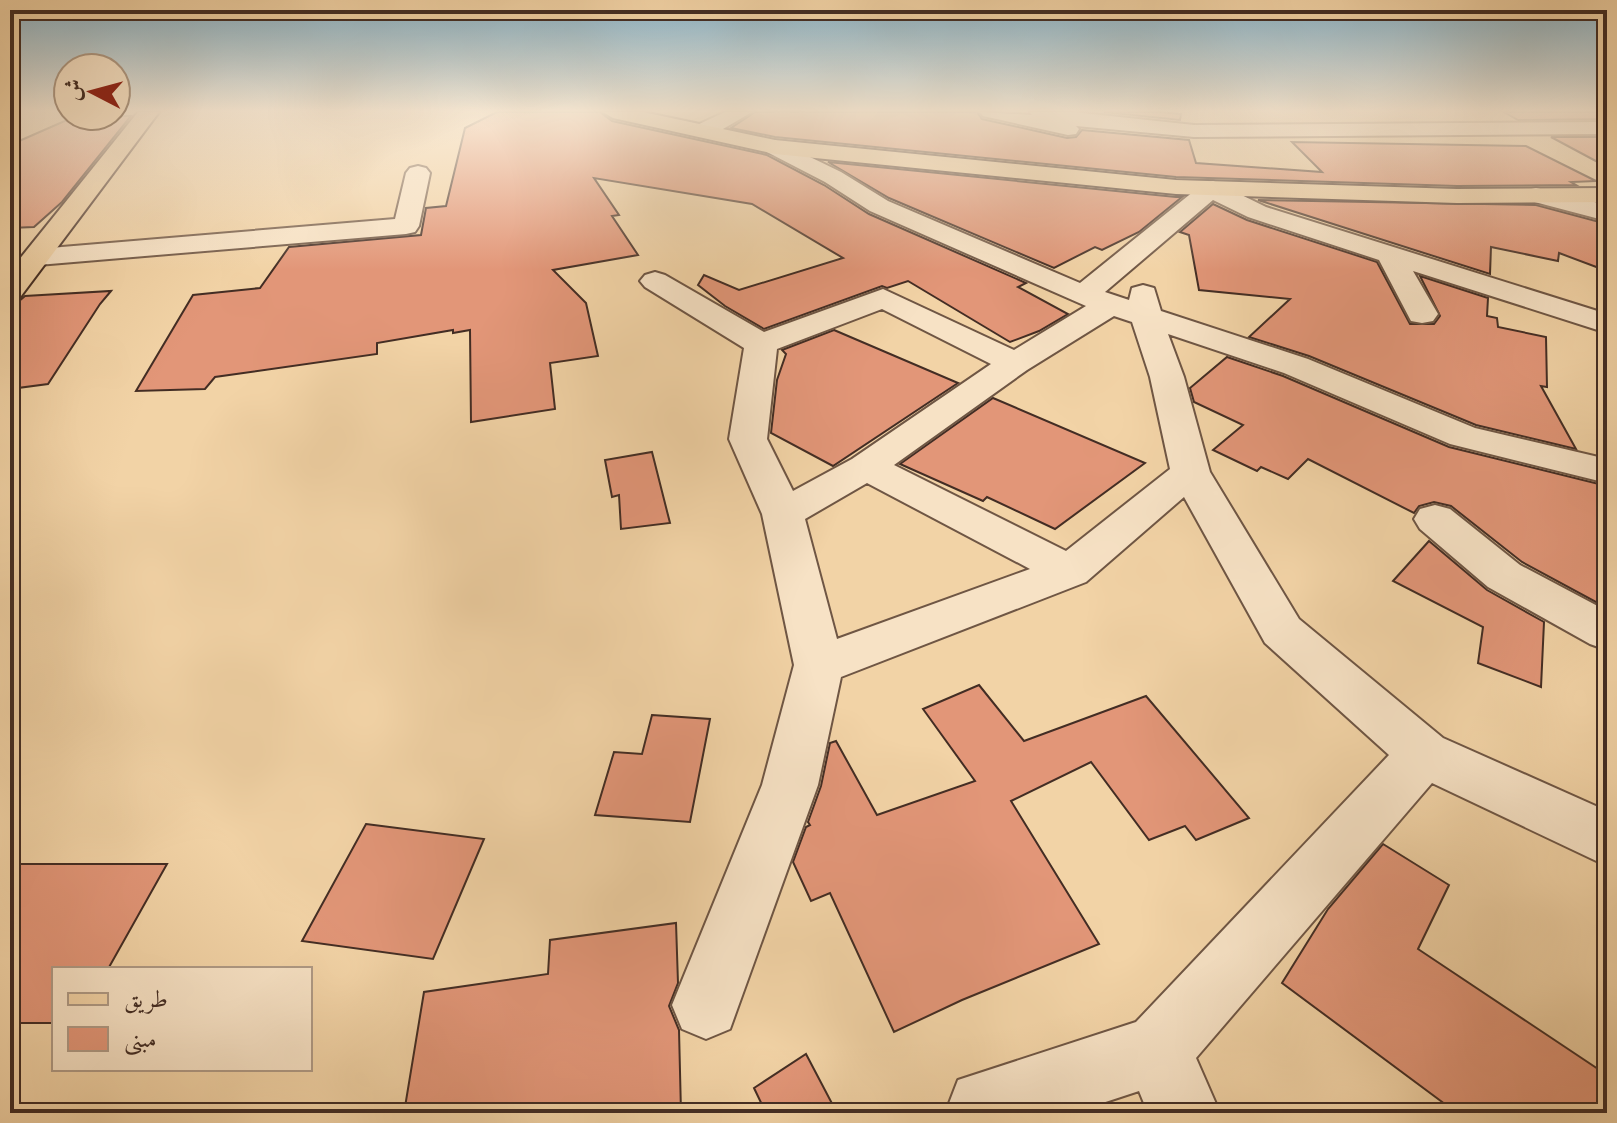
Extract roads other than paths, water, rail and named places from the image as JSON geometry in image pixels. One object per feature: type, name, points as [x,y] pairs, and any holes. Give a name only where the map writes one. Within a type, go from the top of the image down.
[{"type":"main road","points":[[10,290],[109,164]]},
{"type":"main road","points":[[932,164],[1213,188],[1607,195]]},
{"type":"street","points":[[809,164],[879,206],[1113,305],[1296,366],[1463,436],[1607,471]]},
{"type":"street","points":[[38,257],[406,226],[418,173]]},
{"type":"street","points":[[783,514],[866,467],[1015,363],[1113,305],[1138,252],[1213,188],[1228,200],[1257,212],[1607,324]]},
{"type":"street","points":[[1536,195],[1607,213]]},
{"type":"street","points":[[1113,305],[1138,252]]},
{"type":"street","points":[[1390,255],[1422,314]]},
{"type":"street","points":[[655,281],[761,344]]},
{"type":"street","points":[[761,344],[883,298],[1015,363]]},
{"type":"street","points":[[1113,305],[1167,377],[1190,472],[1282,631],[1424,754],[1607,839]]},
{"type":"street","points":[[706,1005],[790,785],[819,665],[783,514],[748,439],[761,344]]},
{"type":"street","points":[[866,467],[1070,571]]},
{"type":"street","points":[[819,665],[1070,571],[1190,472]]},
{"type":"street","points":[[1435,519],[1504,576],[1607,632]]},
{"type":"street","points":[[984,1106],[1157,1050],[1424,754]]},
{"type":"street","points":[[1157,1050],[1184,1113]]}]
